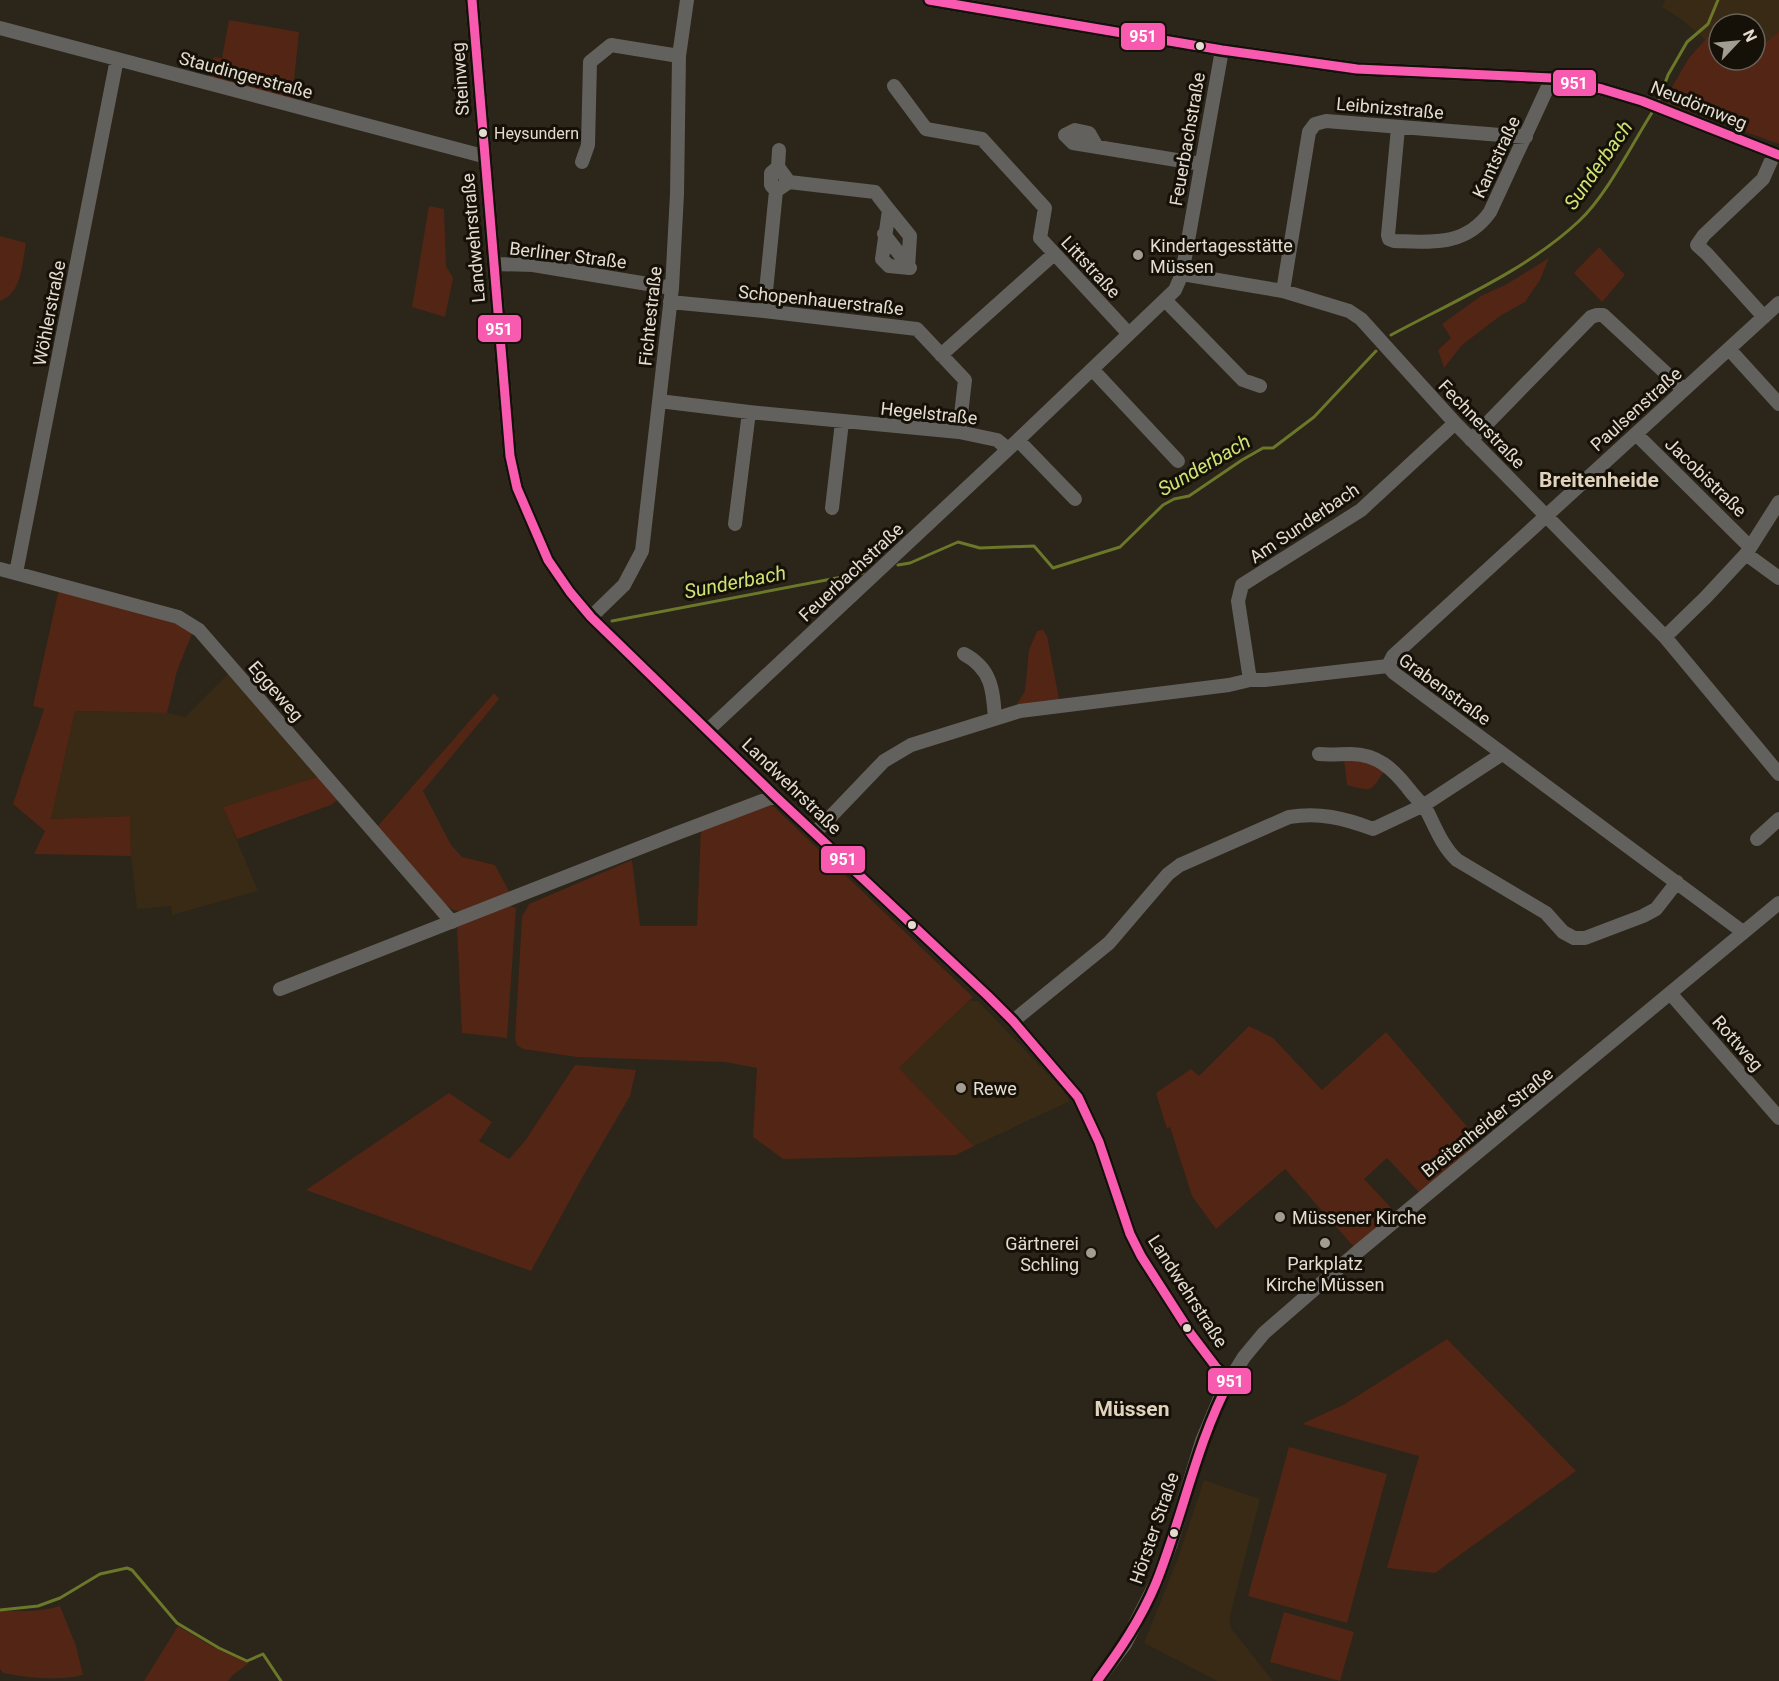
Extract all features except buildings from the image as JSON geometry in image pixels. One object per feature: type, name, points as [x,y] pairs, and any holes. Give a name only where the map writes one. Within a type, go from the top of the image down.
[{"type":"street","name":"Steinweg","points":[[472,0],[483,156]]},
{"type":"street","name":"Fichtestraße","points":[[591,617],[624,585],[642,551],[672,288],[680,56],[687,0]]},
{"type":"street","name":"Neudörnweg","points":[[929,0],[1222,50],[1357,69],[1552,78],[1602,89],[1777,154]]},
{"type":"street","name":"Staudingerstraße","points":[[0,28],[483,156]]},
{"type":"street","points":[[582,162],[588,145],[590,62],[611,45],[680,56]]},
{"type":"street","name":"Feuerbachstraße","points":[[708,730],[1175,291],[1182,274],[1222,50]]},
{"type":"street","name":"Wöhlerstraße","points":[[16,573],[117,59]]},
{"type":"street","name":"Kantstraße","points":[[1398,128],[1389,239],[1394,241],[1448,241],[1476,228],[1490,212],[1552,78]]},
{"type":"street","name":"Littstraße","points":[[894,86],[926,129],[982,139],[1045,208],[1040,238],[1129,334]]},
{"type":"street","name":"Leibnizstraße","points":[[1282,291],[1311,129],[1318,122],[1526,137]]},
{"type":"street","points":[[1097,147],[1201,164]]},
{"type":"street","points":[[779,150],[778,166],[789,182]]},
{"type":"street","points":[[1764,317],[1697,245],[1704,235],[1762,179],[1777,154]]},
{"type":"street","name":"Landwehrstraße","points":[[483,156],[507,434],[517,488],[548,560],[591,617],[775,796],[1013,1021],[1077,1097],[1099,1142],[1130,1234],[1141,1256],[1191,1334],[1216,1367],[1230,1380]]},
{"type":"street","points":[[764,311],[776,191],[771,185],[771,173],[778,166]]},
{"type":"street","points":[[776,191],[789,182],[875,192],[910,236],[909,267],[889,266],[882,259],[888,239],[889,210]]},
{"type":"street","points":[[888,239],[906,231]]},
{"type":"street","points":[[941,355],[1054,254]]},
{"type":"street","name":"Berliner Straße","points":[[494,264],[533,265],[672,288]]},
{"type":"street","name":"Fechnerstraße","points":[[1182,274],[1282,291],[1349,311],[1361,320],[1455,423],[1665,637],[1778,770]]},
{"type":"street","points":[[1166,301],[1243,380],[1260,386]]},
{"type":"street","name":"Schopenhauerstraße","points":[[670,302],[917,329],[964,380],[959,432]]},
{"type":"street","name":"Paulsenstraße","points":[[1388,666],[1394,656],[1779,303]]},
{"type":"street","points":[[1472,440],[1591,318],[1597,315],[1603,315],[1684,390]]},
{"type":"street","points":[[1729,349],[1779,404]]},
{"type":"street","points":[[1092,369],[1178,461]]},
{"type":"street","name":"Hegelstraße","points":[[658,401],[842,422],[959,432],[1013,445]]},
{"type":"street","points":[[735,524],[749,412]]},
{"type":"street","points":[[832,508],[842,422]]},
{"type":"street","name":"Am Sunderbach","points":[[1250,680],[1238,601],[1242,585],[1360,510],[1455,423]]},
{"type":"street","name":"Jacobistraße","points":[[1636,434],[1748,550],[1779,578]]},
{"type":"street","points":[[1013,445],[1076,499]]},
{"type":"street","points":[[1665,637],[1706,597],[1748,550],[1779,502]]},
{"type":"street","name":"Eggeweg","points":[[0,569],[178,617],[199,630],[452,922]]},
{"type":"street","points":[[964,654],[978,662],[987,677],[993,691],[995,719]]},
{"type":"street","name":"Grabenstraße","points":[[815,833],[884,761],[896,752],[911,745],[1020,711],[1229,685],[1250,680],[1388,666],[1394,673],[1743,932]]},
{"type":"street","points":[[1319,753],[1353,754],[1379,760],[1394,771],[1414,797],[1424,805],[1448,852],[1457,860],[1546,914],[1563,932],[1574,938],[1585,938],[1656,909],[1677,882]]},
{"type":"street","points":[[1013,1021],[1109,943],[1168,874],[1180,865],[1289,817],[1308,814],[1329,815],[1373,829],[1424,805],[1502,753]]},
{"type":"street","points":[[280,989],[775,796]]},
{"type":"street","points":[[1756,839],[1779,819]]},
{"type":"street","name":"Breitenheider Straße","points":[[1230,1380],[1247,1353],[1286,1313],[1779,903]]},
{"type":"street","name":"Rottweg","points":[[1670,993],[1779,1118]]},
{"type":"street","name":"Hörster Straße","points":[[1097,1681],[1125,1644],[1156,1583],[1171,1543],[1202,1441],[1230,1380]]},
{"type":"shaded area","points":[[1665,0],[1779,0],[1779,31],[1767,42],[1767,12],[1707,12],[1707,38],[1705,40],[1681,19],[1662,7]]},
{"type":"shaded area","points":[[229,20],[299,32],[292,100],[207,78],[214,57],[222,58]]},
{"type":"shaded area","points":[[1779,31],[1779,144],[1663,102],[1689,58],[1707,38],[1707,72],[1767,72],[1767,42]]},
{"type":"shaded area","points":[[429,206],[444,209],[446,266],[453,278],[445,317],[412,307]]},
{"type":"shaded area","points":[[0,236],[26,243],[17,285],[13,292],[0,301]]},
{"type":"shaded area","points":[[1599,247],[1625,275],[1602,302],[1574,273]]},
{"type":"shaded area","points":[[1549,258],[1540,280],[1525,302],[1500,316],[1462,345],[1444,368],[1438,350],[1451,338],[1442,324],[1481,296],[1507,284]]},
{"type":"shaded area","points":[[59,589],[178,624],[193,631],[177,671],[167,713],[75,711],[51,819],[130,816],[131,856],[34,854],[45,831],[13,804],[44,709],[33,706]]},
{"type":"shaded area","points":[[1043,630],[1047,636],[1059,699],[1026,707],[1017,704],[1025,691],[1029,650],[1037,631]]},
{"type":"shaded area","points":[[231,671],[320,776],[223,807],[258,891],[172,915],[171,906],[137,909],[131,856],[130,816],[51,819],[75,711],[167,713],[185,717]]},
{"type":"shaded area","points":[[494,693],[499,699],[423,791],[451,845],[462,857],[495,865],[511,895],[464,912],[453,910],[443,902],[377,827]]},
{"type":"shaded area","points":[[1359,758],[1385,770],[1377,783],[1367,789],[1347,785],[1344,760]]},
{"type":"shaded area","points":[[320,776],[340,798],[331,805],[237,839],[223,807]]},
{"type":"shaded area","points":[[771,804],[973,997],[899,1068],[974,1146],[956,1155],[783,1159],[753,1137],[757,1068],[725,1062],[577,1057],[523,1049],[517,1045],[515,1039],[522,917],[529,904],[632,860],[640,926],[697,926],[701,829]]},
{"type":"shaded area","points":[[510,906],[516,908],[507,1038],[462,1033],[457,926]]},
{"type":"shaded area","points":[[969,1001],[978,1001],[1061,1088],[1070,1101],[974,1146],[899,1068]]},
{"type":"shaded area","points":[[1249,1026],[1273,1038],[1322,1090],[1386,1032],[1470,1130],[1474,1140],[1471,1150],[1419,1192],[1387,1158],[1364,1179],[1395,1212],[1354,1247],[1285,1169],[1216,1229],[1192,1196],[1170,1127],[1167,1129],[1156,1093],[1191,1069],[1199,1076]]},
{"type":"shaded area","points":[[575,1065],[636,1070],[630,1096],[531,1271],[306,1190],[449,1093],[492,1122],[479,1141],[509,1159],[525,1141]]},
{"type":"shaded area","points":[[1447,1339],[1576,1471],[1435,1573],[1387,1568],[1419,1456],[1302,1424],[1345,1404]]},
{"type":"shaded area","points":[[1289,1447],[1387,1474],[1347,1623],[1248,1596]]},
{"type":"shaded area","points":[[1204,1480],[1260,1499],[1230,1616],[1231,1628],[1273,1681],[1217,1681],[1144,1643],[1178,1558]]},
{"type":"shaded area","points":[[60,1606],[76,1646],[83,1675],[44,1678],[3,1673],[0,1669],[0,1611],[38,1610]]},
{"type":"shaded area","points":[[1284,1612],[1354,1632],[1340,1681],[1270,1662]]},
{"type":"shaded area","points":[[178,1626],[213,1647],[249,1663],[228,1681],[144,1681]]},
{"type":"waterway","name":"Sunderbach","points":[[1658,102],[1668,75],[1687,42],[1708,24],[1718,0]]},
{"type":"waterway","name":"Sunderbach","points":[[1391,335],[1489,284],[1559,239],[1579,221],[1599,197],[1619,169],[1653,111]]},
{"type":"waterway","name":"Sunderbach","points":[[898,565],[910,563],[958,542],[980,548],[1034,546],[1053,568],[1120,547],[1163,505],[1174,499],[1189,496],[1263,448],[1273,448],[1314,417],[1376,351]]},
{"type":"waterway","name":"Sunderbach","points":[[612,621],[863,573]]},
{"type":"waterway","points":[[0,1610],[38,1606],[60,1598],[100,1574],[127,1568],[132,1570],[177,1623],[219,1648],[247,1661],[263,1654],[281,1681]]},
{"type":"transit line","name":"951","points":[[472,0],[510,456],[517,488],[548,560],[591,617],[775,796],[988,996],[1013,1021],[1078,1097],[1099,1142],[1130,1234],[1141,1256],[1191,1334],[1216,1367],[1230,1380],[1208,1429],[1156,1583],[1129,1634],[1097,1681]]},
{"type":"transit line","name":"951","points":[[929,0],[1222,50],[1357,69],[1552,78],[1642,101],[1779,155]]},
{"type":"place","name":"Heysundern","points":[[483,133]]},
{"type":"place","name":"Kindertagesstätte Müssen","points":[[1138,255]]},
{"type":"place","name":"Rewe","points":[[961,1088]]},
{"type":"place","name":"Müssener Kirche","points":[[1280,1217]]},
{"type":"place","name":"Parkplatz Kirche Müssen","points":[[1325,1243]]},
{"type":"place","name":"Gärtnerei Schling","points":[[1091,1253]]},
{"type":"district","name":"Breitenheide","points":[[1599,480]]},
{"type":"district","name":"Müssen","points":[[1132,1409]]}]
